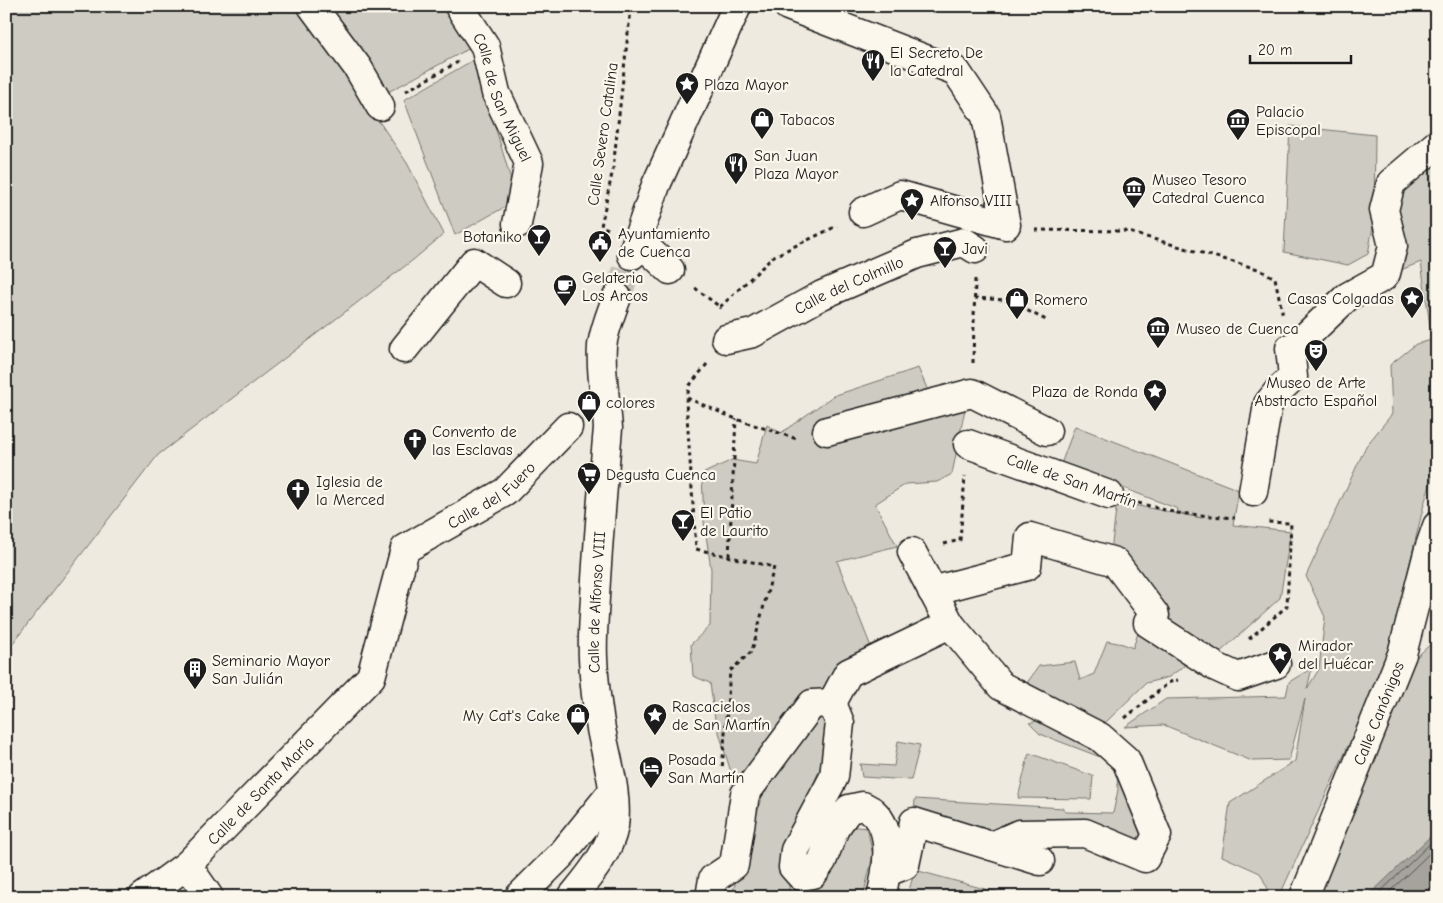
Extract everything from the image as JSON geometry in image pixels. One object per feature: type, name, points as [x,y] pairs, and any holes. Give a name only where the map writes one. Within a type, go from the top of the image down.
[{"type":"street","points":[[312,6],[358,68],[380,106]]},
{"type":"street","name":"Calle de San Miguel","points":[[459,6],[485,46],[496,93],[529,163],[518,224]]},
{"type":"street","points":[[670,270],[635,248],[656,185],[737,6]]},
{"type":"street","points":[[788,6],[956,71],[986,116],[1006,225],[900,194],[864,212]]},
{"type":"street","points":[[1253,492],[1268,404],[1293,377],[1290,348],[1298,344],[1347,297],[1383,277],[1386,273],[1393,246],[1384,210],[1391,183],[1437,144]]},
{"type":"street","name":"Calle del Colmillo","points":[[726,339],[753,333],[822,295],[917,254],[964,242],[975,249]]},
{"type":"street","points":[[404,349],[474,262],[506,283]]},
{"type":"street","name":"Calle de Alfonso VIII","points":[[572,897],[602,857],[610,841],[614,826],[613,791],[601,730],[593,657],[597,560],[608,428],[602,379],[602,344],[617,297]]},
{"type":"street","points":[[827,432],[972,394],[1047,431]]},
{"type":"street","name":"Calle del Fuero","points":[[371,677],[405,549],[505,492],[568,427]]},
{"type":"street","name":"Calle de San Martín","points":[[968,444],[1109,495]]},
{"type":"street","name":"Calle Canónigos","points":[[1304,897],[1402,654],[1429,549],[1437,526]]},
{"type":"street","points":[[932,591],[1027,566],[1030,537],[1115,562],[1156,615],[1148,623],[1216,667],[1238,677],[1276,664]]},
{"type":"street","points":[[912,552],[950,624],[1001,686],[1100,737],[1126,760],[1157,835],[1145,858],[1086,833],[1019,834],[992,846]]},
{"type":"street","points":[[832,703],[848,674],[950,624]]},
{"type":"street","name":"Calle de Santa María","points":[[143,897],[187,865],[371,677]]},
{"type":"street","points":[[832,703],[840,723],[834,778],[795,850],[793,867],[801,876],[813,874],[822,861],[835,828],[849,809],[863,806],[873,812],[882,823],[887,840],[884,885]]},
{"type":"street","points":[[712,888],[734,865],[745,794],[812,704],[832,703]]},
{"type":"street","points":[[519,897],[562,854],[613,791]]},
{"type":"street","points":[[884,885],[905,865],[914,822],[1040,861]]},
{"type":"street","points":[[187,865],[209,897]]},
{"type":"path","name":"Calle Severo Catalina","points":[[631,6],[613,169],[601,226],[635,248]]},
{"type":"path","points":[[380,106],[485,46]]},
{"type":"path","points":[[720,307],[774,256],[864,212]]},
{"type":"path","points":[[1006,225],[1017,230],[1125,231],[1258,269],[1275,278],[1290,348]]},
{"type":"path","points":[[972,394],[975,249]]},
{"type":"path","points":[[670,270],[720,307],[726,339],[690,385],[686,401],[696,549],[774,567],[752,651],[730,671],[722,770]]},
{"type":"path","points":[[974,298],[1006,300],[1048,321]]},
{"type":"path","points":[[687,398],[736,419],[797,439]]},
{"type":"path","points":[[729,556],[736,419]]},
{"type":"path","points":[[912,552],[960,540],[968,444]]},
{"type":"path","name":"Calle de San Martín","points":[[1109,495],[1177,512],[1234,518]]},
{"type":"path","points":[[1258,521],[1291,523],[1287,606]]},
{"type":"shaded area","points":[[6,6],[300,6],[407,163],[444,234],[413,260],[158,455],[6,652]]},
{"type":"shaded area","points":[[333,6],[446,6],[470,48],[388,92],[326,11]]},
{"type":"shaded area","points":[[475,59],[517,200],[455,235],[404,100]]},
{"type":"shaded area","points":[[1290,126],[1375,135],[1374,221],[1368,254],[1348,265],[1284,252]]},
{"type":"shaded area","points":[[1437,144],[1437,463],[1424,504],[1386,663],[1279,897],[1272,897],[1260,873],[1222,856],[1230,803],[1295,761],[1305,699],[1289,760],[1252,761],[1164,725],[1125,727],[1166,699],[1286,696],[1289,682],[1312,668],[1307,689],[1319,669],[1325,617],[1306,576],[1366,446],[1392,414],[1390,365],[1416,344],[1432,340],[1421,262],[1383,277],[1384,210]]},
{"type":"shaded area","points":[[918,368],[937,411],[966,404],[952,474],[937,482],[906,484],[875,504],[897,546],[837,561],[873,652],[812,713],[826,720],[824,759],[786,849],[790,897],[731,897],[764,790],[736,789],[715,719],[710,683],[693,676],[691,644],[710,626],[711,569],[704,522],[702,474],[732,460],[756,464],[767,425],[781,433],[833,396]]},
{"type":"shaded area","points":[[1075,426],[1239,490],[1233,525],[1291,531],[1280,598],[1216,656],[1158,619],[1111,551],[1117,502],[1202,518],[1177,513],[1178,509],[1061,464]]},
{"type":"shaded area","points":[[1138,633],[1181,653],[1184,666],[1169,677],[1146,683],[1104,724],[1024,687],[1039,666],[1075,662],[1080,680],[1094,674],[1107,641],[1133,648]]},
{"type":"shaded area","points":[[1437,638],[1437,897],[1308,897],[1406,667]]},
{"type":"shaded area","points":[[1049,718],[1125,764],[1146,847],[993,841],[914,818],[915,799],[1063,808],[1065,812],[1113,813],[1118,790],[1116,763],[1040,734],[1029,723]]},
{"type":"shaded area","points":[[898,741],[920,745],[911,780],[862,777],[860,764],[894,766]]},
{"type":"shaded area","points":[[1029,753],[1093,776],[1091,799],[1018,798]]},
{"type":"shaded area","points":[[848,826],[867,828],[873,855],[863,897],[809,897]]},
{"type":"shaded area","points":[[915,870],[1014,897],[907,897]]},
{"type":"water","points":[[1437,830],[1437,882],[1421,897],[1367,897]]},
{"type":"tunnel","points":[[617,297],[632,255]]},
{"type":"place","name":"El Secreto De la Catedral","points":[[873,82]]},
{"type":"place","name":"Plaza Mayor","points":[[687,105]]},
{"type":"place","name":"Tabacos","points":[[762,140]]},
{"type":"place","name":"Palacio Episcopal","points":[[1238,141]]},
{"type":"place","name":"San Juan Plaza Mayor","points":[[736,185]]},
{"type":"place","name":"Museo Tesoro Catedral Cuenca","points":[[1134,209]]},
{"type":"place","name":"Alfonso VIII","points":[[912,221]]},
{"type":"place","name":"Botaniko","points":[[539,257]]},
{"type":"place","name":"Ayuntamiento de Cuenca","points":[[600,263]]},
{"type":"place","name":"Javi","points":[[945,269]]},
{"type":"place","name":"Gelateria Los Arcos","points":[[565,307]]},
{"type":"place","name":"Casas Colgadas","points":[[1412,319]]},
{"type":"place","name":"Romero","points":[[1017,320]]},
{"type":"place","name":"Museo de Cuenca","points":[[1158,349]]},
{"type":"place","name":"Museo de Arte Abstracto Español","points":[[1316,372]]},
{"type":"place","name":"Plaza de Ronda","points":[[1155,412]]},
{"type":"place","name":"colores","points":[[589,423]]},
{"type":"place","name":"Convento de las Esclavas","points":[[415,461]]},
{"type":"place","name":"Degusta Cuenca","points":[[589,495]]},
{"type":"place","name":"Iglesia de la Merced","points":[[298,511]]},
{"type":"place","name":"El Patio de Laurito","points":[[683,542]]},
{"type":"place","name":"Mirador del Huécar","points":[[1280,675]]},
{"type":"place","name":"Seminario Mayor San Julián","points":[[195,690]]},
{"type":"place","name":"My Cat's Cake","points":[[578,736]]},
{"type":"place","name":"Rascacielos de San Martín","points":[[655,736]]},
{"type":"place","name":"Posada San Martín","points":[[651,789]]}]
